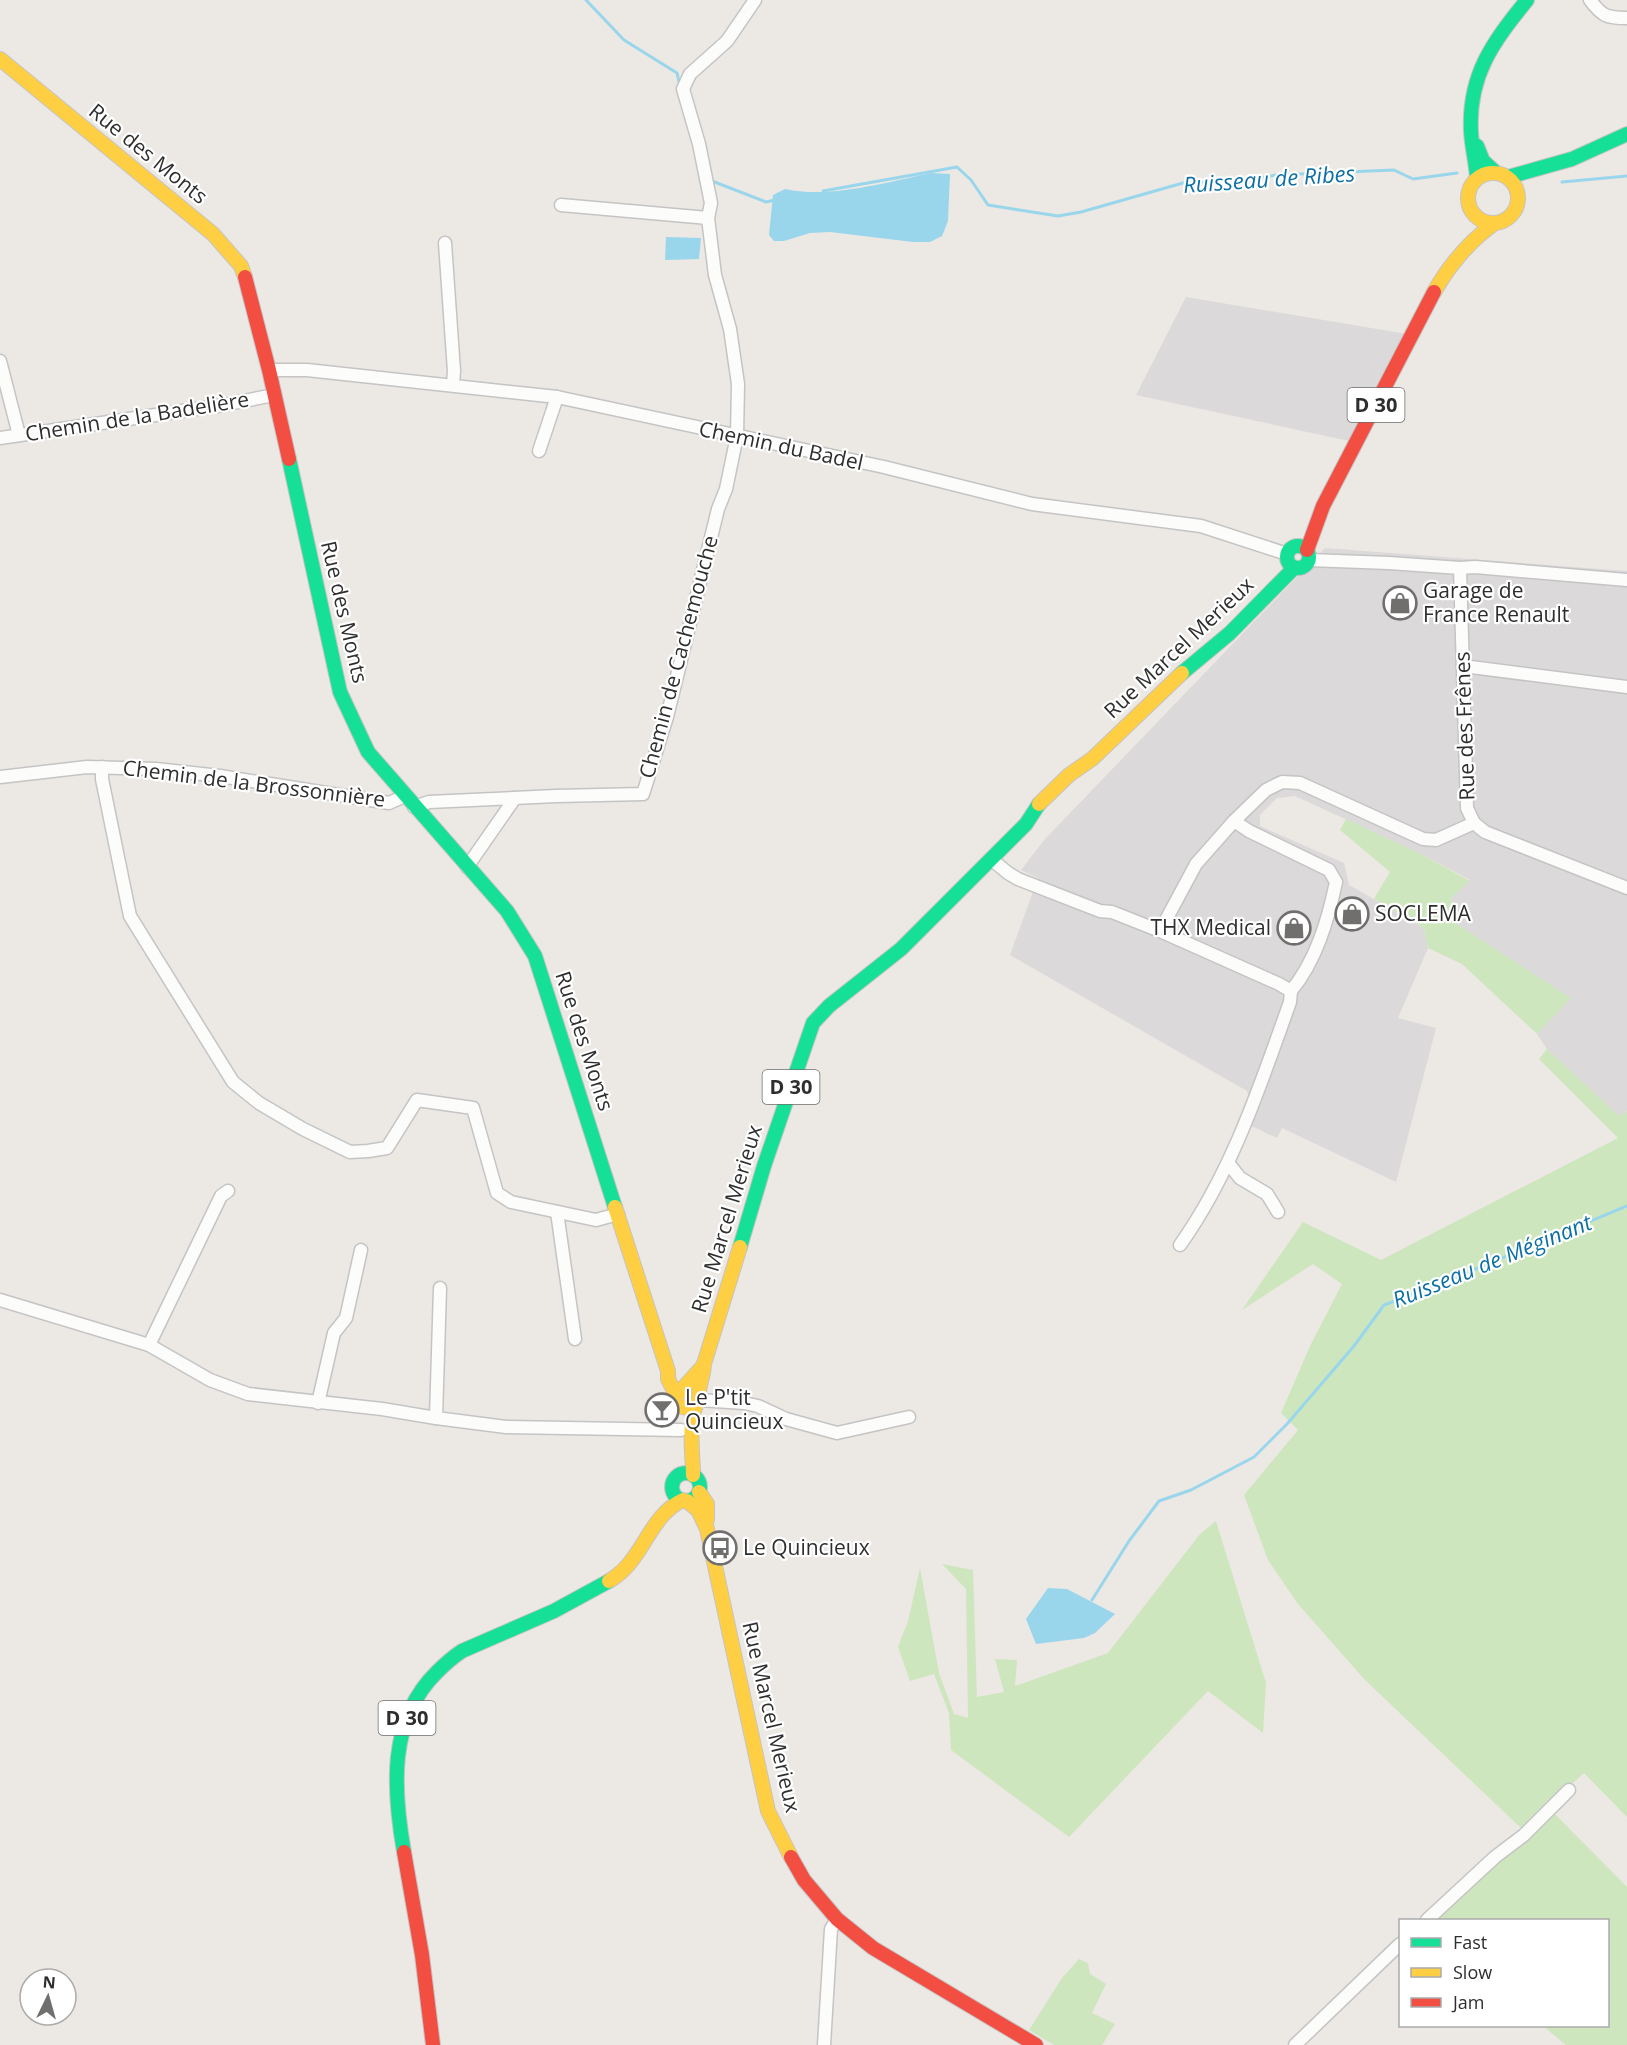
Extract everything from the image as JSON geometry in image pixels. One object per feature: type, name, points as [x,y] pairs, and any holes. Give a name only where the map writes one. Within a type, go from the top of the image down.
[{"type":"main road","points":[[1477,178],[1471,134],[1472,94],[1477,73],[1487,51],[1527,0]]},
{"type":"main road","name":"Rue des Monts","points":[[0,59],[213,234],[242,266],[269,370],[340,692],[368,752],[409,802],[507,911],[535,956],[668,1371],[689,1396]]},
{"type":"main road","points":[[1471,134],[1484,161],[1502,175],[1516,188],[1518,196],[1516,209],[1510,216],[1495,223],[1482,220],[1472,212],[1468,198],[1468,191],[1477,178],[1488,172],[1502,175],[1572,159]]},
{"type":"main road","points":[[1518,196],[1572,159],[1627,134]]},
{"type":"main road","name":"D 30","points":[[1453,264],[1472,212]]},
{"type":"main road","name":"D 30","points":[[1308,555],[1314,521],[1358,441],[1429,300],[1453,264],[1480,231],[1495,223]]},
{"type":"main road","points":[[1296,546],[1308,555],[1302,568],[1294,568],[1288,562],[1287,554],[1296,546]]},
{"type":"main road","name":"Rue Marcel Merieux","points":[[675,1482],[682,1450],[681,1430],[689,1396],[704,1372],[704,1364],[764,1166],[813,1023],[829,1006],[901,949],[1026,824],[1040,803],[1069,775],[1092,759],[1174,680],[1230,633],[1294,568]]},
{"type":"main road","name":"Rue Marcel Merieux","points":[[689,1396],[693,1475]]},
{"type":"main road","points":[[684,1473],[693,1475],[699,1482],[699,1492],[693,1499],[685,1500],[675,1494],[675,1482],[684,1473]]},
{"type":"main road","name":"D 30","points":[[659,1520],[662,1502],[675,1482]]},
{"type":"main road","name":"Rue Marcel Merieux","points":[[699,1492],[703,1495],[707,1506],[708,1515],[705,1524]]},
{"type":"main road","name":"D 30","points":[[433,2045],[419,1935],[396,1803],[395,1768],[401,1732],[415,1698],[432,1675],[456,1655],[562,1607],[625,1570],[641,1552],[663,1513],[675,1502],[685,1500]]},
{"type":"main road","name":"Rue Marcel Merieux","points":[[685,1500],[698,1509],[705,1524],[768,1811],[804,1880],[837,1919],[873,1948],[1036,2045]]},
{"type":"street","points":[[737,436],[738,384],[730,329],[715,276],[708,218],[711,203],[699,144],[683,89],[690,74],[728,41],[755,0]]},
{"type":"street","points":[[1590,0],[1600,14],[1627,18]]},
{"type":"street","points":[[561,205],[708,218]]},
{"type":"street","points":[[445,243],[453,385]]},
{"type":"street","points":[[0,361],[18,435]]},
{"type":"street","name":"Chemin du Badel","points":[[269,370],[307,370],[557,397],[884,467],[1032,504],[1201,526],[1287,554]]},
{"type":"street","name":"Chemin de la Badelière","points":[[0,438],[223,405],[273,395]]},
{"type":"street","points":[[538,451],[557,397]]},
{"type":"street","name":"Chemin de Cachemouche","points":[[409,802],[643,794],[667,717],[718,509],[726,489],[737,436]]},
{"type":"street","points":[[1308,555],[1627,580]]},
{"type":"street","name":"Rue des Frênes","points":[[1460,568],[1467,808],[1473,823],[1485,832],[1627,888]]},
{"type":"street","points":[[1463,666],[1627,687]]},
{"type":"street","name":"Chemin de la Brossonnière","points":[[0,777],[87,767],[156,769],[389,802],[409,802]]},
{"type":"street","name":"Chemin de la Brossonnière","points":[[102,767],[102,779],[130,916],[233,1082],[259,1103],[303,1129],[350,1152],[368,1152],[387,1148],[417,1100],[473,1108],[497,1193],[511,1202],[557,1212]]},
{"type":"street","points":[[1160,931],[1196,864],[1234,821],[1266,790],[1282,782],[1300,783],[1423,839],[1436,840],[1473,823]]},
{"type":"street","points":[[467,867],[515,798]]},
{"type":"street","points":[[1180,1245],[1229,1164],[1254,1103],[1290,1002],[1291,991],[1302,978],[1311,960],[1331,906],[1336,882],[1329,870],[1249,831],[1234,821]]},
{"type":"street","points":[[991,859],[1018,879],[1100,911],[1112,912],[1160,931],[1291,991]]},
{"type":"street","points":[[1229,1164],[1240,1178],[1267,1194],[1278,1212]]},
{"type":"street","points":[[149,1346],[221,1196],[228,1191]]},
{"type":"street","points":[[574,1339],[557,1212],[596,1220],[618,1214]]},
{"type":"street","points":[[318,1403],[334,1333],[346,1318],[362,1250]]},
{"type":"street","points":[[436,1418],[440,1288]]},
{"type":"street","points":[[0,1300],[149,1346],[210,1380],[248,1394],[382,1409],[506,1427],[681,1430]]},
{"type":"street","points":[[689,1396],[759,1406],[786,1419],[837,1433],[909,1417]]},
{"type":"street","points":[[1427,1919],[1495,1857],[1524,1834],[1569,1790]]},
{"type":"street","points":[[824,2045],[831,1929],[837,1919]]},
{"type":"street","points":[[1295,2045],[1399,1946]]},
{"type":"shaded area","points":[[1186,297],[1407,334],[1349,441],[1136,395]]},
{"type":"shaded area","points":[[1325,548],[1627,571],[1627,1111],[1619,1116],[1547,1049],[1537,1034],[1570,998],[1449,919],[1452,897],[1470,880],[1421,854],[1295,796],[1277,798],[1260,815],[1260,826],[1344,863],[1349,885],[1424,928],[1428,948],[1398,1018],[1436,1028],[1396,1182],[1282,1128],[1277,1138],[1243,1122],[1250,1102],[1247,1091],[1010,955],[1038,878],[1021,870],[1045,839]]},
{"type":"green space","points":[[1346,819],[1421,854],[1470,881],[1452,897],[1449,919],[1571,998],[1537,1034],[1462,964],[1428,948],[1424,928],[1374,899],[1390,872],[1340,830]]},
{"type":"green space","points":[[1547,1049],[1619,1116],[1627,1111],[1627,1817],[1584,1773],[1522,1829],[1365,1680],[1298,1604],[1268,1560],[1244,1495],[1298,1430],[1281,1413],[1310,1346],[1342,1284],[1313,1264],[1242,1310],[1303,1222],[1381,1260],[1618,1138],[1539,1059]]},
{"type":"green space","points":[[1216,1521],[1266,1683],[1263,1733],[1208,1691],[1069,1837],[951,1750],[949,1713],[934,1674],[910,1681],[898,1647],[908,1621],[920,1568],[939,1673],[954,1714],[968,1718],[966,1589],[942,1564],[973,1570],[977,1697],[1004,1692],[995,1659],[1017,1660],[1015,1686],[1108,1653],[1200,1534]]},
{"type":"green space","points":[[1553,1812],[1627,1887],[1627,2045],[1566,2045],[1544,2027],[1609,2027],[1609,1919],[1435,1919]]},
{"type":"green space","points":[[1079,1959],[1088,1963],[1090,1974],[1106,1984],[1092,2013],[1115,2024],[1102,2045],[1054,2045],[1029,2030],[1062,1978]]},
{"type":"water","points":[[931,173],[950,174],[948,221],[942,236],[930,242],[830,232],[810,233],[784,241],[774,241],[769,235],[773,195],[785,189],[802,192],[839,191]]},
{"type":"water","points":[[666,237],[701,238],[699,259],[665,260]]},
{"type":"water","points":[[1048,1588],[1067,1589],[1115,1614],[1095,1633],[1084,1638],[1036,1644],[1026,1619]]},
{"type":"waterway","name":"Ruisseau de Ribes","points":[[586,0],[624,40],[677,73],[680,86]]},
{"type":"waterway","name":"Ruisseau de Ribes","points":[[823,191],[957,167],[971,180],[988,205],[1058,216],[1081,212],[1183,183],[1241,181],[1276,175],[1394,170],[1413,179],[1457,173]]},
{"type":"waterway","name":"Ruisseau de Ribes","points":[[1562,182],[1627,176]]},
{"type":"waterway","name":"Ruisseau de Ribes","points":[[712,181],[766,202],[775,200]]},
{"type":"waterway","name":"Ruisseau de Méginant","points":[[1092,1600],[1129,1541],[1159,1501],[1191,1490],[1254,1457],[1287,1424],[1354,1346],[1384,1305],[1627,1206]]},
{"type":"traffic: fast","points":[[1477,178],[1471,112],[1478,76],[1503,30],[1527,0]]},
{"type":"traffic: fast","points":[[1508,177],[1572,159],[1627,134]]},
{"type":"traffic: fast","points":[[1477,146],[1483,161],[1495,172]]},
{"type":"traffic: fast","points":[[289,459],[340,692],[368,752],[507,911],[535,956],[615,1207]]},
{"type":"traffic: fast","points":[[1298,546],[1306,549],[1309,557],[1306,565],[1298,568],[1290,565],[1287,557],[1290,549],[1298,546]]},
{"type":"traffic: fast","points":[[1182,673],[1230,633],[1294,568]]},
{"type":"traffic: fast","points":[[740,1247],[764,1166],[813,1023],[829,1006],[901,949],[1026,824],[1039,804]]},
{"type":"traffic: fast","points":[[686,1473],[696,1477],[700,1487],[696,1497],[686,1501],[676,1497],[672,1487],[676,1477],[686,1473]]},
{"type":"traffic: fast","points":[[404,1852],[398,1804],[398,1756],[402,1733],[421,1691],[440,1669],[462,1651],[554,1611],[609,1581]]},
{"type":"traffic: slow","points":[[0,59],[213,234],[241,266],[245,277]]},
{"type":"traffic: slow","points":[[1488,173],[1498,173],[1511,180],[1518,193],[1518,198],[1518,203],[1511,216],[1498,223],[1488,223],[1479,219],[1472,212],[1468,203],[1468,193],[1472,184],[1479,177],[1488,173]]},
{"type":"traffic: slow","points":[[1434,292],[1460,254],[1495,223]]},
{"type":"traffic: slow","points":[[1039,804],[1069,775],[1092,759],[1182,673]]},
{"type":"traffic: slow","points":[[615,1207],[668,1371],[668,1379],[676,1395]]},
{"type":"traffic: slow","points":[[693,1475],[693,1415],[699,1400],[704,1364],[740,1247]]},
{"type":"traffic: slow","points":[[694,1406],[682,1407],[675,1397],[703,1366]]},
{"type":"traffic: slow","points":[[699,1492],[707,1504],[707,1520]]},
{"type":"traffic: slow","points":[[609,1581],[630,1562],[653,1527],[671,1507],[683,1500]]},
{"type":"traffic: slow","points":[[687,1501],[698,1510],[707,1529],[768,1811],[791,1857]]},
{"type":"traffic: jam","points":[[245,277],[289,459]]},
{"type":"traffic: jam","points":[[1307,550],[1323,506],[1434,292]]},
{"type":"traffic: jam","points":[[404,1852],[422,1955],[433,2045]]},
{"type":"traffic: jam","points":[[791,1857],[804,1880],[837,1919],[873,1948],[1036,2045]]},
{"type":"place","name":"Garage de France Renault","points":[[1400,603]]},
{"type":"place","name":"SOCLEMA","points":[[1352,914]]},
{"type":"place","name":"THX Medical","points":[[1294,928]]},
{"type":"place","name":"Le P'tit Quincieux","points":[[662,1410]]},
{"type":"place","name":"Le Quincieux","points":[[720,1548]]}]
